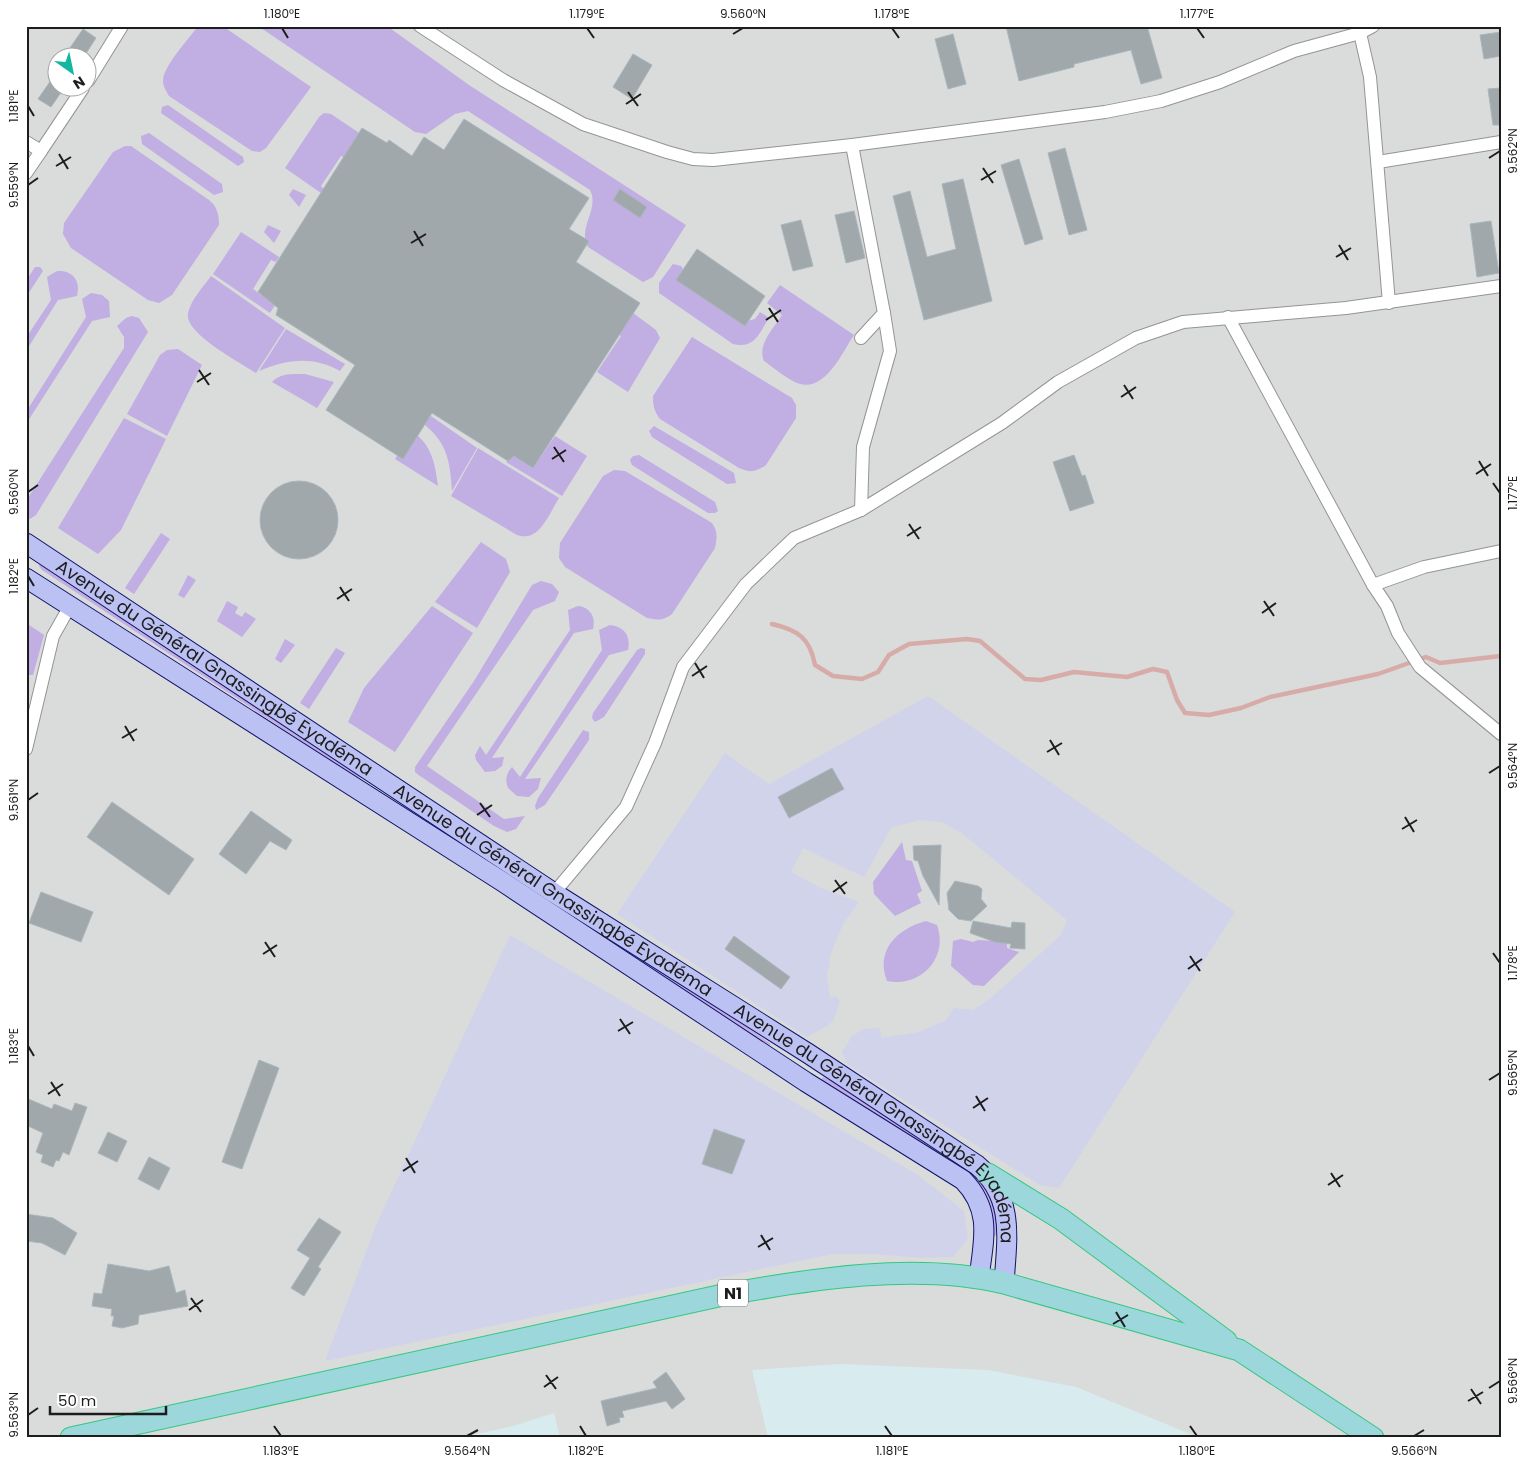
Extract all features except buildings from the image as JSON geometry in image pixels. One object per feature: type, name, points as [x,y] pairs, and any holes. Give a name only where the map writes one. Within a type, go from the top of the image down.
[{"type":"highway","points":[[988,1174],[1061,1219],[1238,1350]]},
{"type":"highway","name":"N1","points":[[71,1438],[767,1287],[892,1275],[979,1277],[1004,1282],[1238,1350],[1373,1438]]},
{"type":"main road","name":"Avenue du Général Gnassingbé Eyadéma","points":[[26,543],[554,893],[809,1054],[988,1174],[1001,1197],[1008,1226],[1004,1282]]},
{"type":"main road","name":"Avenue du Général Gnassingbé Eyadéma","points":[[26,578],[503,882],[793,1073],[963,1180],[974,1191],[981,1206],[985,1231],[979,1277]]},
{"type":"main road","points":[[793,1073],[809,1054]]},
{"type":"street","points":[[98,64],[122,26]]},
{"type":"street","points":[[420,26],[540,102],[583,124],[693,160],[713,160],[852,145],[1105,112],[1161,101],[1220,82],[1294,52],[1360,33],[1373,26]]},
{"type":"street","points":[[1360,33],[1370,77],[1389,303]]},
{"type":"street","points":[[26,173],[76,98]]},
{"type":"street","points":[[26,142],[41,151]]},
{"type":"street","points":[[1378,162],[1501,142]]},
{"type":"street","points":[[852,145],[890,351],[863,447],[861,510]]},
{"type":"street","points":[[554,893],[626,808],[655,743],[683,667],[746,584],[794,538],[861,510],[1002,423],[1058,382],[1136,338],[1183,322],[1389,303],[1501,286]]},
{"type":"street","points":[[861,338],[884,313]]},
{"type":"street","points":[[1228,317],[1387,606],[1398,633],[1415,660],[1501,734]]},
{"type":"street","points":[[1374,585],[1424,567],[1501,551]]},
{"type":"street","points":[[26,749],[53,636],[70,606]]},
{"type":"shaded area","points":[[26,26],[1501,26],[1501,1438],[26,1438]]},
{"type":"shaded area","points":[[198,26],[224,27],[311,87],[266,148],[260,152],[252,151],[169,96],[165,89],[163,81],[167,68]]},
{"type":"shaded area","points":[[258,26],[387,26],[469,85],[686,225],[653,277],[643,282],[588,247],[585,233],[592,204],[590,190],[468,111],[455,114],[426,134],[415,132]]},
{"type":"shaded area","points":[[168,105],[243,157],[244,162],[238,166],[161,113],[162,107]]},
{"type":"shaded area","points":[[324,113],[331,114],[380,147],[347,159],[341,156],[321,186],[324,189],[321,193],[285,168],[319,117]]},
{"type":"shaded area","points":[[149,133],[222,184],[223,192],[214,195],[142,144],[141,136]]},
{"type":"shaded area","points":[[125,146],[131,146],[209,200],[216,208],[218,214],[219,225],[172,295],[159,303],[148,300],[71,248],[63,234],[64,223],[113,152]]},
{"type":"shaded area","points":[[293,189],[306,195],[299,207],[289,195]]},
{"type":"shaded area","points":[[268,225],[281,231],[274,243],[264,232]]},
{"type":"shaded area","points":[[241,232],[279,257],[276,262],[271,260],[253,289],[275,305],[270,313],[213,274]]},
{"type":"shaded area","points":[[673,264],[681,266],[683,269],[677,279],[743,322],[755,319],[760,312],[769,318],[756,338],[746,344],[733,344],[659,293],[659,283]]},
{"type":"shaded area","points":[[35,267],[40,267],[43,271],[26,297],[26,281]]},
{"type":"shaded area","points":[[57,271],[67,272],[77,281],[77,296],[58,300],[26,351],[26,338],[51,300],[47,277]]},
{"type":"shaded area","points":[[211,276],[285,328],[256,373],[205,339],[190,323],[188,315],[191,305]]},
{"type":"shaded area","points":[[780,285],[854,335],[833,368],[818,382],[809,385],[800,384],[786,377],[764,361],[762,355],[764,343],[782,315],[767,303]]},
{"type":"shaded area","points":[[91,293],[102,295],[109,301],[110,317],[92,321],[26,424],[26,412],[86,317],[82,299]]},
{"type":"shaded area","points":[[625,307],[656,330],[660,338],[628,392],[597,372],[621,336],[600,322]]},
{"type":"shaded area","points":[[132,316],[139,318],[148,332],[36,515],[30,519],[26,517],[26,501],[124,348],[124,337],[117,326],[126,318]]},
{"type":"shaded area","points":[[286,329],[345,364],[340,371],[320,363],[300,361],[280,364],[259,371]]},
{"type":"shaded area","points":[[692,337],[792,398],[796,405],[796,418],[766,465],[759,469],[746,471],[739,468],[660,419],[656,413],[653,396]]},
{"type":"shaded area","points":[[178,349],[202,365],[167,436],[127,414],[160,355],[167,350]]},
{"type":"shaded area","points":[[291,374],[305,374],[334,382],[317,408],[272,382],[279,377]]},
{"type":"shaded area","points":[[423,416],[428,419],[431,416],[477,448],[452,491],[446,452],[437,436],[421,422]]},
{"type":"shaded area","points":[[124,418],[166,439],[121,530],[98,554],[58,528]]},
{"type":"shaded area","points":[[654,426],[734,473],[736,483],[727,484],[652,437],[649,431]]},
{"type":"shaded area","points":[[413,432],[424,443],[432,456],[438,486],[395,459]]},
{"type":"shaded area","points":[[555,436],[587,456],[562,496],[506,462],[514,456],[533,468]]},
{"type":"shaded area","points":[[478,448],[559,498],[542,526],[531,535],[517,535],[451,496]]},
{"type":"shaded area","points":[[639,455],[715,502],[718,511],[708,513],[632,465],[630,460],[633,456]]},
{"type":"shaded area","points":[[614,470],[625,471],[712,523],[716,532],[715,548],[672,614],[663,619],[647,618],[565,567],[559,558],[560,543],[603,476]]},
{"type":"shaded area","points":[[295,489],[312,493],[326,502],[332,516],[332,525],[329,534],[317,549],[303,553],[288,550],[276,541],[269,528],[268,513],[276,500]],"holes":[[[297,498],[313,501],[322,513],[322,528],[312,540],[296,542],[283,534],[278,520],[284,505]]]},
{"type":"shaded area","points":[[302,503],[309,504],[314,508],[318,513],[318,527],[314,532],[309,536],[302,537],[295,536],[290,532],[286,527],[285,520],[286,513],[290,508],[295,504]]},
{"type":"shaded area","points":[[161,533],[170,539],[134,594],[125,588]]},
{"type":"shaded area","points":[[481,542],[506,559],[510,572],[477,628],[435,602]]},
{"type":"shaded area","points":[[40,563],[364,776],[363,778],[356,777],[42,570],[39,566]]},
{"type":"shaded area","points":[[188,575],[196,580],[184,598],[178,595]]},
{"type":"shaded area","points":[[541,581],[552,584],[559,592],[555,601],[533,610],[427,766],[504,819],[525,816],[516,829],[507,832],[494,826],[420,776],[415,772],[415,767],[474,681],[532,585]]},
{"type":"shaded area","points":[[227,601],[238,607],[235,613],[242,617],[245,612],[256,619],[242,637],[217,621]]},
{"type":"shaded area","points":[[432,606],[473,633],[395,752],[348,722],[364,688]]},
{"type":"shaded area","points":[[578,606],[586,608],[591,613],[594,620],[593,629],[574,633],[492,758],[504,757],[502,766],[495,771],[485,772],[476,760],[475,755],[480,746],[486,755],[570,630],[568,610]]},
{"type":"shaded area","points":[[26,623],[44,635],[33,675],[26,675]]},
{"type":"shaded area","points":[[610,625],[623,630],[628,640],[628,650],[609,655],[525,779],[541,778],[538,789],[529,797],[517,796],[508,788],[506,780],[508,772],[512,767],[520,777],[602,650],[599,630]]},
{"type":"shaded area","points":[[285,639],[295,645],[281,663],[275,659]]},
{"type":"shaded area","points":[[336,648],[345,653],[309,709],[300,703]]},
{"type":"shaded area","points":[[645,649],[645,654],[604,717],[595,722],[592,718],[593,713],[637,650]]},
{"type":"shaded area","points":[[928,696],[1235,912],[1059,1188],[1040,1185],[859,1072],[847,1064],[842,1052],[852,1036],[864,1029],[880,1028],[881,1038],[919,1032],[946,1020],[954,1008],[973,1010],[991,998],[1061,935],[1067,920],[963,834],[942,822],[919,820],[891,828],[864,877],[803,848],[791,872],[821,888],[859,902],[843,924],[831,953],[827,976],[830,997],[836,997],[840,1002],[833,1021],[807,1037],[617,914],[725,753],[769,784]]},
{"type":"shaded area","points":[[583,730],[589,732],[589,740],[545,805],[536,810],[535,806],[538,798]]},
{"type":"shaded area","points":[[403,802],[489,859],[483,861],[401,806]]},
{"type":"shaded area","points":[[902,842],[906,860],[912,861],[922,891],[917,894],[921,903],[895,916],[874,894],[873,882]]},
{"type":"shaded area","points":[[526,886],[718,1007],[771,1044],[768,1046]]},
{"type":"shaded area","points":[[926,921],[937,925],[940,937],[939,949],[935,959],[929,968],[910,980],[899,982],[887,981],[884,960],[891,942],[906,929]]},
{"type":"shaded area","points":[[510,935],[918,1175],[964,1211],[968,1239],[953,1257],[923,1258],[872,1254],[832,1254],[325,1361],[377,1223]]},
{"type":"shaded area","points":[[961,939],[973,942],[978,940],[1007,942],[1007,948],[1019,952],[984,986],[973,985],[951,966],[953,941]]},
{"type":"shaded area","points":[[823,1077],[843,1087],[960,1159],[990,1186],[999,1223],[997,1235],[993,1237],[991,1235],[991,1205],[986,1193],[976,1180],[821,1081]]},
{"type":"shaded area","points":[[840,1364],[988,1370],[1076,1387],[1200,1438],[768,1438],[752,1370]]},
{"type":"shaded area","points":[[554,1413],[560,1438],[457,1438],[513,1426]]},
{"type":"waterway","points":[[772,624],[796,632],[810,648],[815,665],[833,676],[862,679],[878,672],[889,655],[909,644],[967,639],[980,641],[1025,679],[1041,680],[1074,672],[1127,677],[1153,669],[1167,672],[1177,700],[1185,713],[1209,715],[1241,708],[1270,697],[1378,674],[1426,657],[1440,663],[1501,656]]}]
